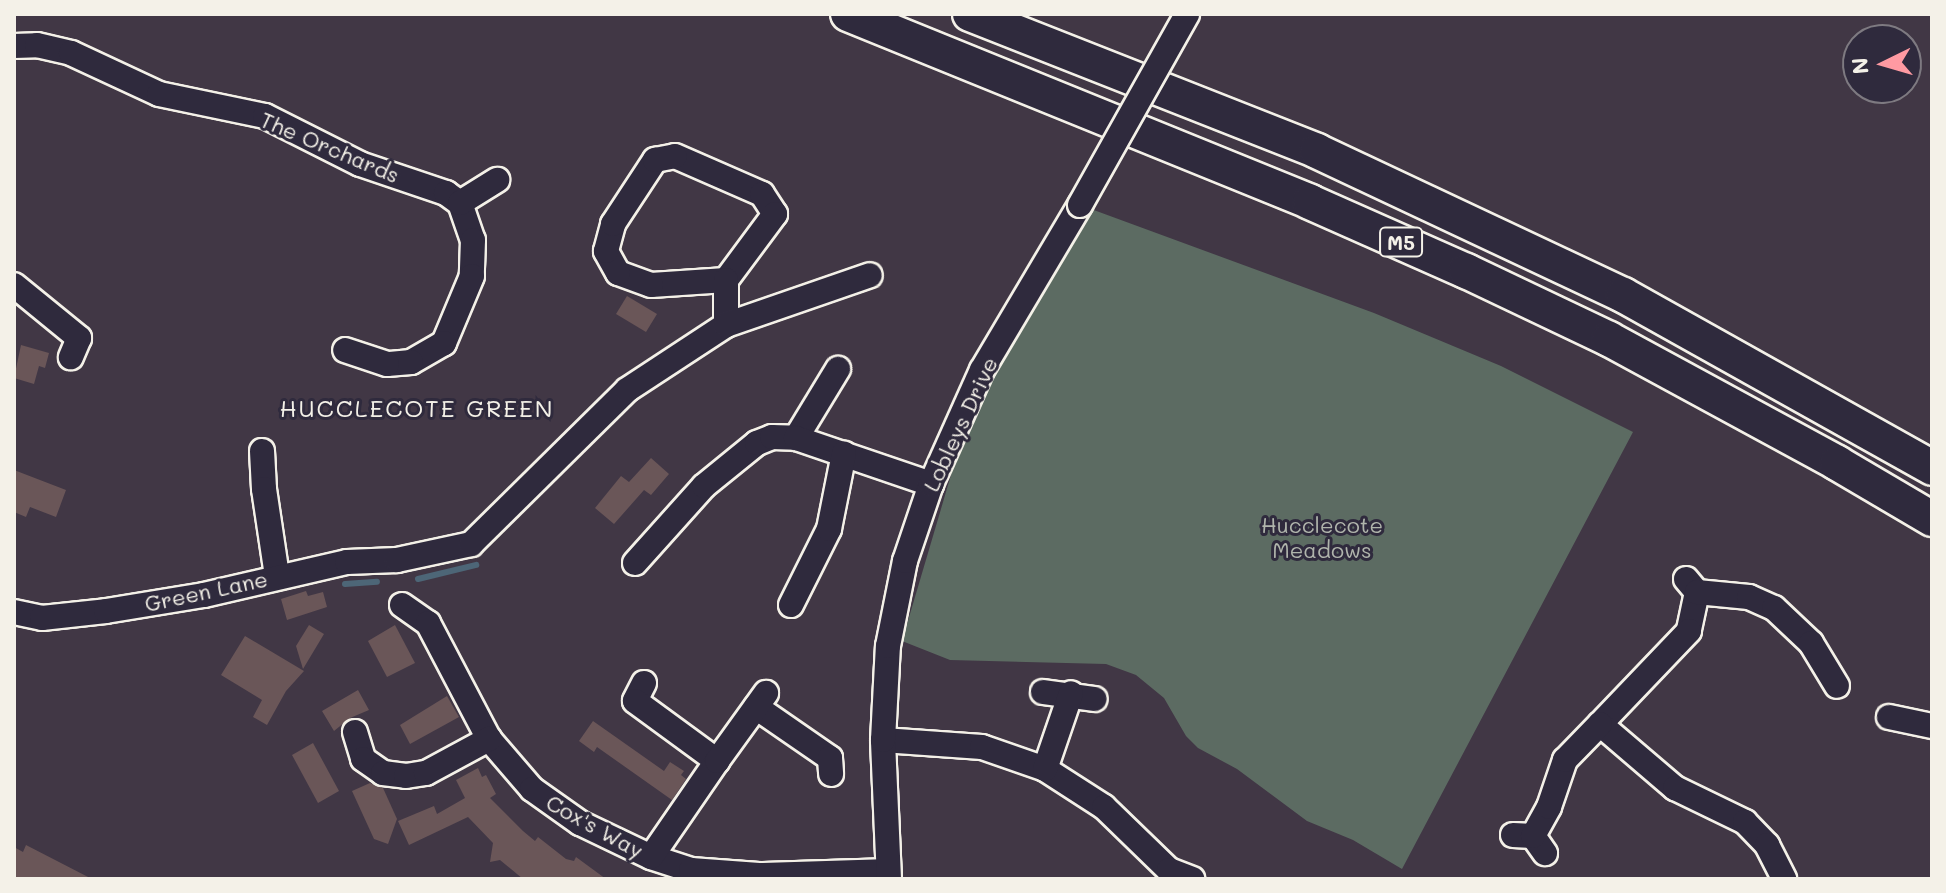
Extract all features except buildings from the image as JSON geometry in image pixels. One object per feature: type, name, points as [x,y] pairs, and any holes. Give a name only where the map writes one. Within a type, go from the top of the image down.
[{"type":"highway","name":"M5","points":[[848,14],[1296,196],[1466,271],[1609,339],[1837,463],[1932,519]]},
{"type":"highway","name":"M5","points":[[970,14],[1317,151],[1610,288],[1932,468]]},
{"type":"street","name":"Lobleys Drive","points":[[887,875],[883,740],[888,646],[905,561],[931,484],[982,370],[1080,205],[1187,14]]},
{"type":"street","name":"The Orchards","points":[[14,46],[37,45],[71,53],[159,94],[265,116],[360,164],[446,193],[460,203]]},
{"type":"street","points":[[726,280],[651,285],[618,273],[606,251],[613,224],[655,160],[675,156],[762,194],[775,214],[726,280],[726,325]]},
{"type":"street","points":[[345,350],[387,364],[411,362],[444,343],[472,276],[473,240],[460,203],[497,180]]},
{"type":"street","name":"Green Lane","points":[[14,612],[42,618],[106,611],[204,595],[347,562],[397,560],[471,544],[627,390],[726,325],[870,275]]},
{"type":"street","points":[[14,285],[83,343]]},
{"type":"street","points":[[796,438],[838,369]]},
{"type":"street","points":[[635,563],[704,486],[757,443],[772,437],[796,438],[931,484]]},
{"type":"street","points":[[262,451],[264,489],[277,576]]},
{"type":"street","points":[[791,605],[829,529],[844,453]]},
{"type":"street","points":[[1531,841],[1549,807],[1565,760],[1689,631],[1692,586],[1764,602],[1811,643],[1837,686]]},
{"type":"street","name":"Cox's Way","points":[[402,605],[432,620],[489,739],[532,789],[555,806],[651,857],[691,870],[759,877],[887,875]]},
{"type":"street","points":[[1043,692],[1083,696],[1045,769]]},
{"type":"street","points":[[635,698],[717,761]]},
{"type":"street","points":[[651,857],[761,700],[830,758],[831,774]]},
{"type":"street","points":[[1889,717],[1932,726]]},
{"type":"street","points":[[1600,724],[1675,788],[1745,822],[1767,845],[1784,879]]},
{"type":"street","points":[[355,732],[353,765],[406,776],[426,773],[489,739]]},
{"type":"street","points":[[883,740],[982,747],[1045,769],[1104,807],[1166,875],[1192,879]]},
{"type":"green space","name":"Hucclecote Meadows","points":[[1091,209],[1374,313],[1501,366],[1633,432],[1402,869],[1353,840],[1307,821],[1237,769],[1198,748],[1186,736],[1164,698],[1136,675],[1106,664],[950,660],[902,641],[982,370]]},
{"type":"waterway","points":[[418,579],[476,565]]},
{"type":"waterway","points":[[345,584],[377,582]]},
{"type":"district","name":"HUCCLECOTE GREEN","points":[[417,408]]}]
